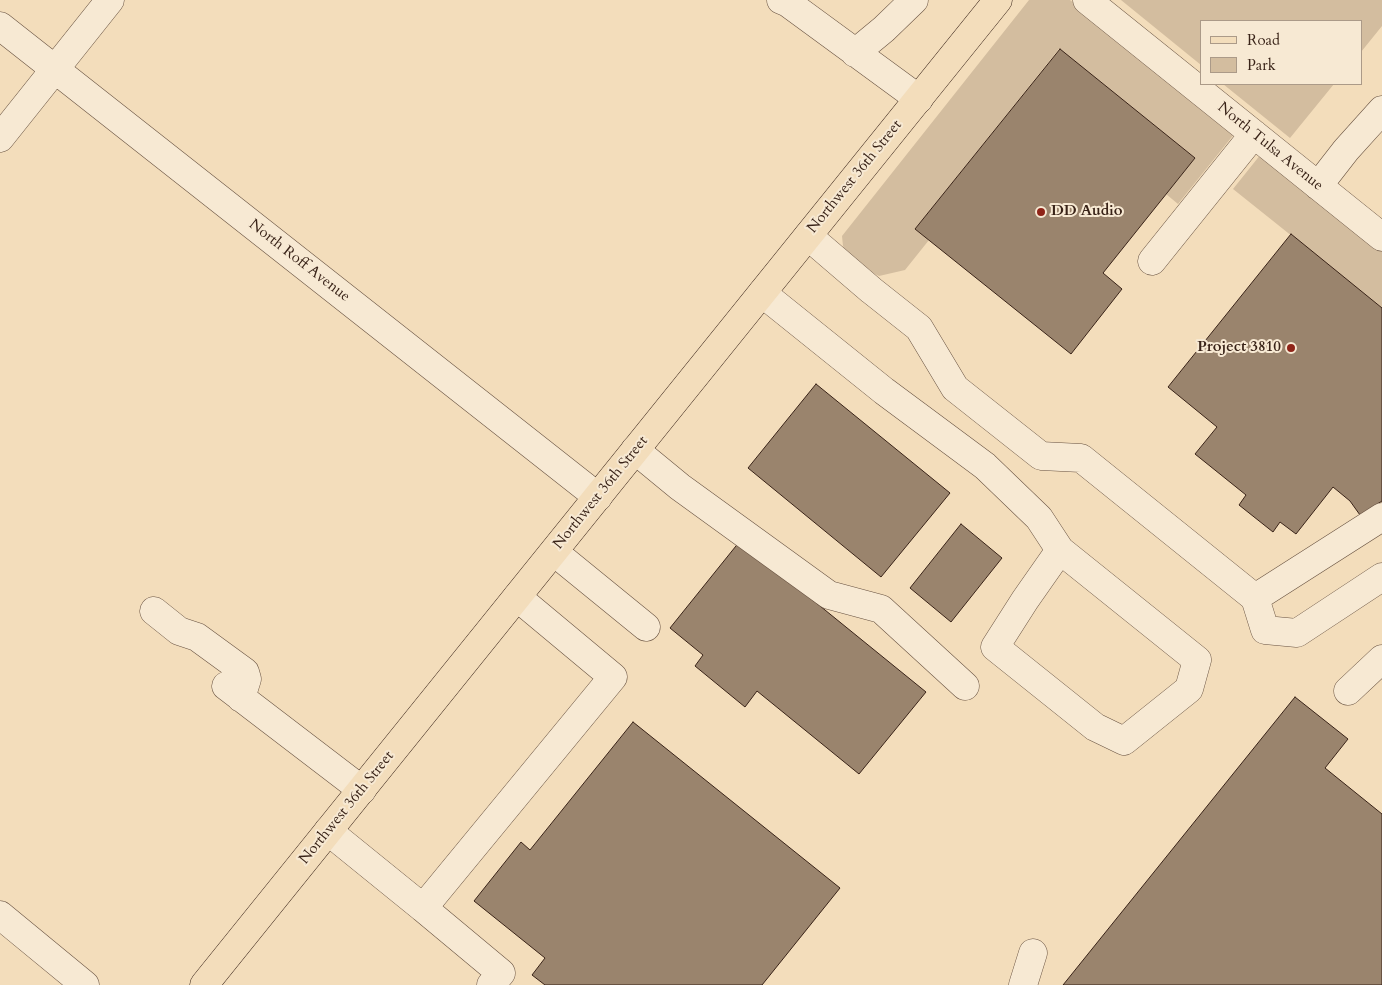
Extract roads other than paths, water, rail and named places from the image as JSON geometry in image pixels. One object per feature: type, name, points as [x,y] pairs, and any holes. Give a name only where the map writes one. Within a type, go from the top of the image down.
[{"type":"main road","name":"Northwest 36th Street","points":[[204,985],[998,0]]},
{"type":"street","points":[[0,138],[110,0]]},
{"type":"street","points":[[855,53],[884,29],[914,0]]},
{"type":"street","name":"North Tulsa Avenue","points":[[1087,0],[1382,237]]},
{"type":"street","points":[[785,1],[918,99]]},
{"type":"street","name":"North Roff Avenue","points":[[0,26],[598,497]]},
{"type":"street","points":[[1318,186],[1346,150],[1382,110]]},
{"type":"street","points":[[1152,261],[1254,134]]},
{"type":"street","points":[[808,236],[871,290],[920,328],[955,388],[1041,456],[1080,458],[1255,598],[1265,630],[1298,633],[1382,577]]},
{"type":"street","points":[[762,293],[884,391],[985,466],[1040,518],[1060,550],[1197,660],[1189,689],[1124,741],[1095,726],[995,647],[1024,600],[1060,550]]},
{"type":"street","points":[[635,450],[680,487],[829,595],[881,609],[965,686]]},
{"type":"street","points":[[1255,598],[1382,517]]},
{"type":"street","points":[[554,552],[646,626]]},
{"type":"street","points":[[423,908],[613,677],[517,597]]},
{"type":"street","points":[[154,611],[179,631],[197,637],[244,672],[247,679],[233,692],[362,790]]},
{"type":"street","points":[[1348,690],[1378,671]]},
{"type":"street","points":[[328,831],[501,973],[492,985]]},
{"type":"street","points":[[0,915],[85,985]]},
{"type":"street","points":[[1023,985],[1033,953]]},
{"type":"place","name":"DD Audio","points":[[1041,212]]},
{"type":"place","name":"Project 3810","points":[[1291,348]]}]
